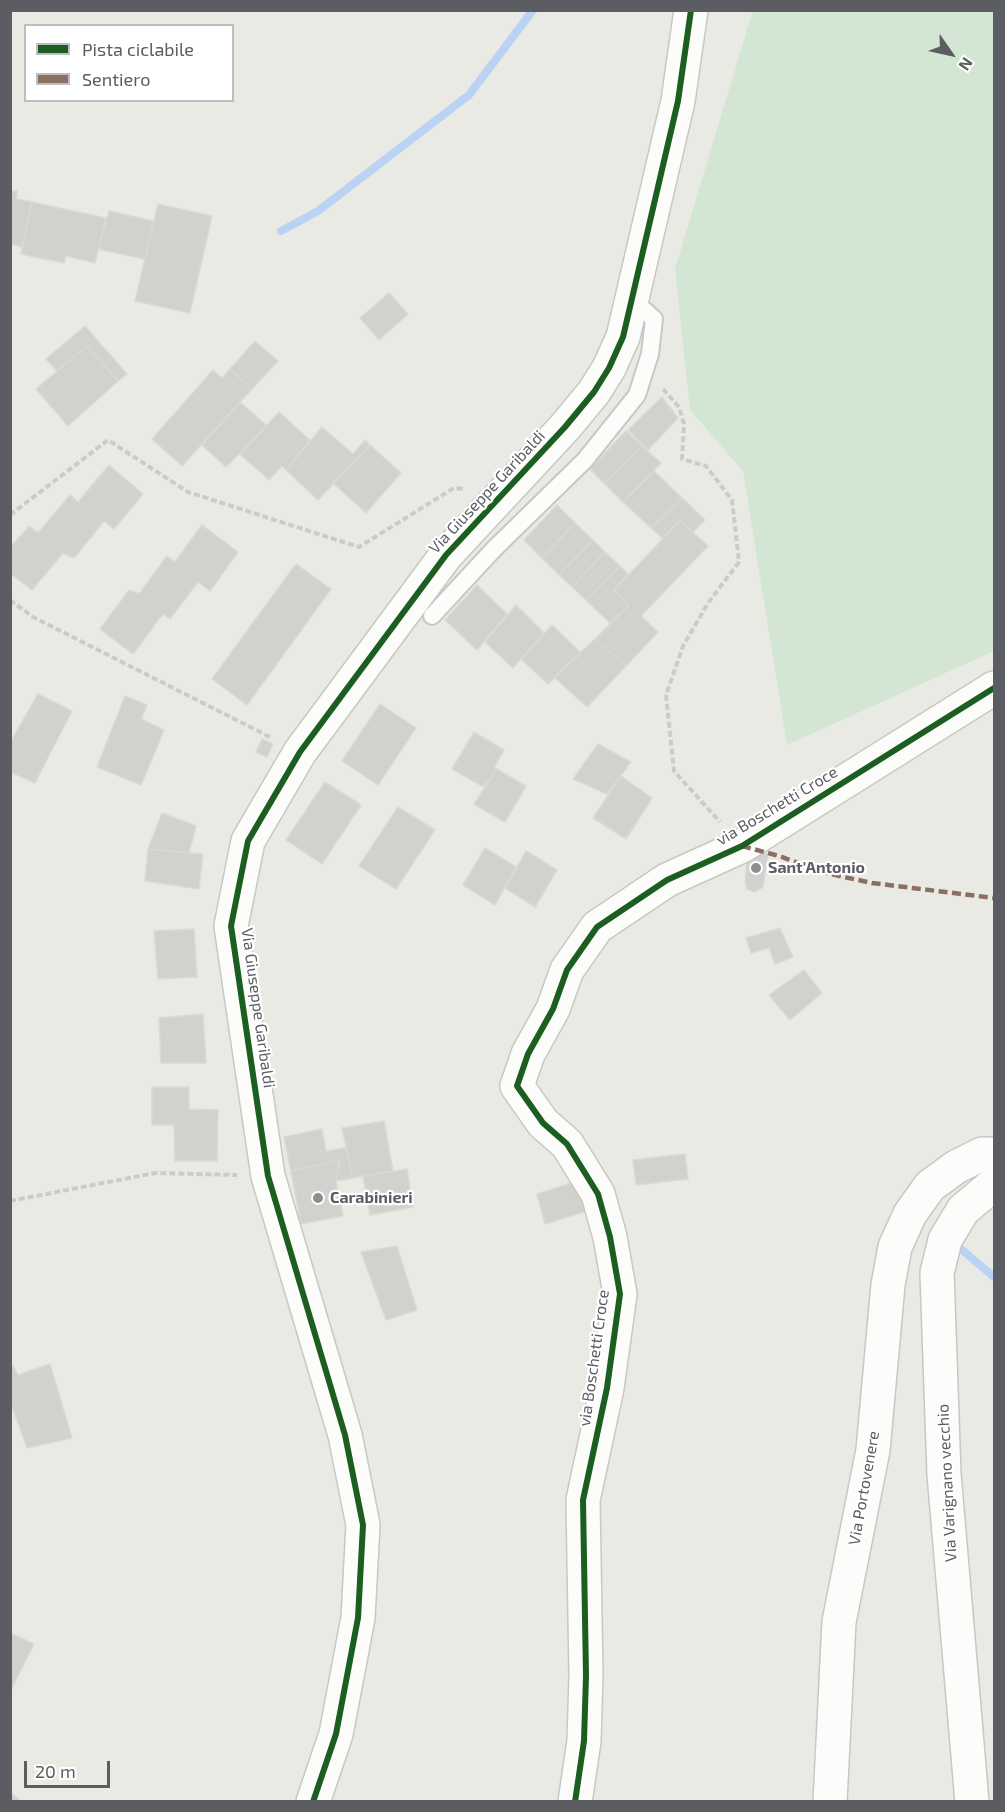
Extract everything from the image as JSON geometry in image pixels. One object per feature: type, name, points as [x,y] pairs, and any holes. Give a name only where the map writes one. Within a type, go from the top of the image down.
[{"type":"street","name":"Via Giuseppe Garibaldi","points":[[313,1802],[336,1734],[358,1618],[363,1525],[345,1435],[268,1176],[231,926],[248,841],[300,752],[446,555],[594,392],[623,337],[678,101],[691,10]]},
{"type":"street","name":"via Boschetti Croce","points":[[575,1802],[584,1741],[586,1676],[583,1500],[607,1388],[620,1294],[610,1237],[598,1194],[567,1144],[543,1123],[517,1086],[528,1054],[553,1009],[567,970],[597,927],[668,880],[742,846],[994,688]]},
{"type":"street","name":"Via Portovenere","points":[[830,1802],[839,1622],[873,1450],[888,1285],[895,1247],[910,1214],[930,1186],[956,1167],[982,1155],[994,1154]]},
{"type":"street","name":"Via Varignano vecchio","points":[[972,1802],[944,1474],[937,1273],[945,1240],[963,1210],[994,1184]]},
{"type":"lane","points":[[432,616],[494,549],[585,460],[637,395],[650,354],[654,319],[632,299]]},
{"type":"path","points":[[657,381],[679,407],[684,424],[682,459],[706,466],[732,500],[739,562],[708,603],[683,646],[666,695],[674,771],[742,846]]},
{"type":"path","points":[[10,515],[108,440],[188,492],[359,547],[454,488],[505,491]]},
{"type":"path","points":[[10,600],[33,617],[300,752]]},
{"type":"path","points":[[10,1201],[155,1173],[268,1176]]},
{"type":"green space","points":[[753,10],[994,11],[994,651],[787,745],[743,471],[690,410],[675,269]]},
{"type":"building","points":[[10,191],[17,191],[16,199],[32,202],[22,247],[10,244]]},
{"type":"building","points":[[32,202],[106,218],[95,263],[66,256],[64,263],[21,254]]},
{"type":"building","points":[[158,204],[212,216],[190,313],[135,301]]},
{"type":"building","points":[[109,211],[154,221],[145,259],[98,249]]},
{"type":"building","points":[[389,293],[408,314],[379,340],[360,318]]},
{"type":"building","points":[[85,326],[127,374],[118,381],[87,346],[57,371],[46,359]]},
{"type":"building","points":[[255,341],[278,361],[252,389],[230,369]]},
{"type":"building","points":[[87,346],[118,381],[68,426],[36,389]]},
{"type":"building","points":[[230,369],[252,389],[182,466],[152,439],[213,370],[222,378]]},
{"type":"building","points":[[662,397],[678,418],[648,450],[628,430]]},
{"type":"building","points":[[240,402],[267,426],[226,467],[202,445]]},
{"type":"building","points":[[279,412],[310,440],[286,470],[282,466],[269,480],[240,454]]},
{"type":"building","points":[[322,427],[353,454],[365,440],[370,445],[318,500],[286,470]]},
{"type":"building","points":[[626,431],[642,446],[604,483],[590,469]]},
{"type":"building","points":[[370,445],[401,473],[366,513],[333,483]]},
{"type":"building","points":[[642,446],[661,463],[623,502],[604,483]]},
{"type":"building","points":[[109,465],[143,494],[114,529],[104,521],[74,558],[63,553],[32,590],[10,573],[10,548],[29,526],[38,533],[70,495],[78,502]]},
{"type":"building","points":[[654,471],[682,498],[651,528],[623,502]]},
{"type":"building","points":[[682,498],[705,520],[693,532],[680,521],[662,538],[651,528]]},
{"type":"building","points":[[557,505],[575,523],[542,558],[524,540]]},
{"type":"building","points":[[680,521],[708,546],[641,616],[658,632],[626,666],[595,639],[629,605],[614,590]]},
{"type":"building","points":[[575,523],[593,540],[559,575],[542,558]]},
{"type":"building","points":[[202,525],[238,552],[210,591],[198,582],[170,619],[163,614],[133,654],[100,629],[129,590],[139,594],[167,556],[175,562]]},
{"type":"building","points":[[593,540],[605,552],[572,587],[559,575]]},
{"type":"building","points":[[605,552],[620,566],[586,600],[572,587]]},
{"type":"building","points":[[296,564],[331,589],[247,705],[212,679]]},
{"type":"building","points":[[620,566],[628,574],[614,590],[629,605],[610,623],[586,600]]},
{"type":"building","points":[[477,585],[507,614],[477,650],[445,620]]},
{"type":"building","points":[[516,605],[544,633],[513,668],[485,642]]},
{"type":"building","points":[[552,625],[581,653],[548,684],[521,659]]},
{"type":"building","points":[[595,639],[626,666],[587,707],[554,677]]},
{"type":"building","points":[[38,694],[72,711],[35,783],[10,772],[10,743]]},
{"type":"building","points":[[125,696],[147,705],[141,719],[164,730],[141,785],[97,767]]},
{"type":"building","points":[[380,704],[416,728],[378,785],[342,761]]},
{"type":"building","points":[[474,732],[504,750],[494,767],[497,769],[484,787],[452,769]]},
{"type":"building","points":[[262,739],[273,744],[267,757],[256,752]]},
{"type":"building","points":[[598,744],[631,762],[607,794],[573,779]]},
{"type":"building","points":[[497,769],[526,786],[505,822],[474,804]]},
{"type":"building","points":[[621,776],[652,798],[626,839],[593,818]]},
{"type":"building","points":[[325,782],[361,805],[322,864],[286,840]]},
{"type":"building","points":[[398,807],[435,830],[396,889],[359,866]]},
{"type":"building","points":[[162,813],[196,826],[189,853],[148,849]]},
{"type":"building","points":[[485,848],[516,867],[495,905],[463,885]]},
{"type":"building","points":[[148,849],[203,854],[199,889],[145,881]]},
{"type":"building","points":[[526,851],[557,870],[535,907],[505,888]]},
{"type":"building","name":"Sant'Antonio","points":[[748,852],[768,854],[763,887],[755,892],[747,889],[745,882]]},
{"type":"building","points":[[780,928],[793,957],[775,964],[769,948],[751,953],[746,938]]},
{"type":"building","points":[[194,929],[197,977],[158,979],[154,931]]},
{"type":"building","points":[[804,970],[822,993],[790,1020],[769,995]]},
{"type":"building","points":[[203,1014],[206,1063],[161,1063],[159,1018]]},
{"type":"building","points":[[152,1087],[189,1087],[189,1109],[218,1110],[217,1161],[175,1161],[174,1125],[152,1125]]},
{"type":"building","points":[[384,1121],[393,1171],[353,1178],[342,1128]]},
{"type":"building","name":"Carabinieri","points":[[322,1129],[326,1151],[346,1148],[353,1178],[336,1181],[340,1160],[291,1171],[284,1137]]},
{"type":"building","points":[[685,1154],[688,1179],[636,1185],[633,1160]]},
{"type":"building","name":"Carabinieri","points":[[340,1160],[336,1181],[343,1216],[301,1224],[291,1171]]},
{"type":"building","points":[[407,1169],[413,1207],[370,1215],[363,1176]]},
{"type":"building","points":[[578,1181],[590,1210],[545,1224],[537,1194]]},
{"type":"building","points":[[397,1246],[417,1310],[386,1320],[361,1252]]},
{"type":"building","points":[[50,1364],[72,1438],[27,1448],[10,1401],[10,1367],[13,1366],[18,1375]]},
{"type":"building","points":[[10,1633],[34,1644],[10,1692]]},
{"type":"building","points":[[10,1792],[22,1802],[10,1802]]},
{"type":"waterway","points":[[281,231],[318,211],[469,95],[533,10]]},
{"type":"waterway","points":[[961,1249],[994,1277]]},
{"type":"marked path","points":[[742,846],[779,856],[826,873],[872,883],[994,898]]},
{"type":"cycle path","points":[[313,1802],[336,1734],[358,1618],[363,1525],[345,1435],[268,1176],[231,926],[248,841],[300,752],[446,555],[565,427],[594,392],[609,368],[623,337],[678,101],[691,10]]},
{"type":"cycle path","points":[[575,1802],[584,1741],[586,1676],[583,1500],[607,1388],[620,1294],[610,1237],[598,1194],[567,1144],[543,1123],[517,1086],[528,1054],[553,1009],[567,970],[597,927],[667,880],[742,846],[994,688]]},
{"type":"place","name":"Sant'Antonio","points":[[756,868]]},
{"type":"place","name":"Carabinieri","points":[[318,1198]]}]
